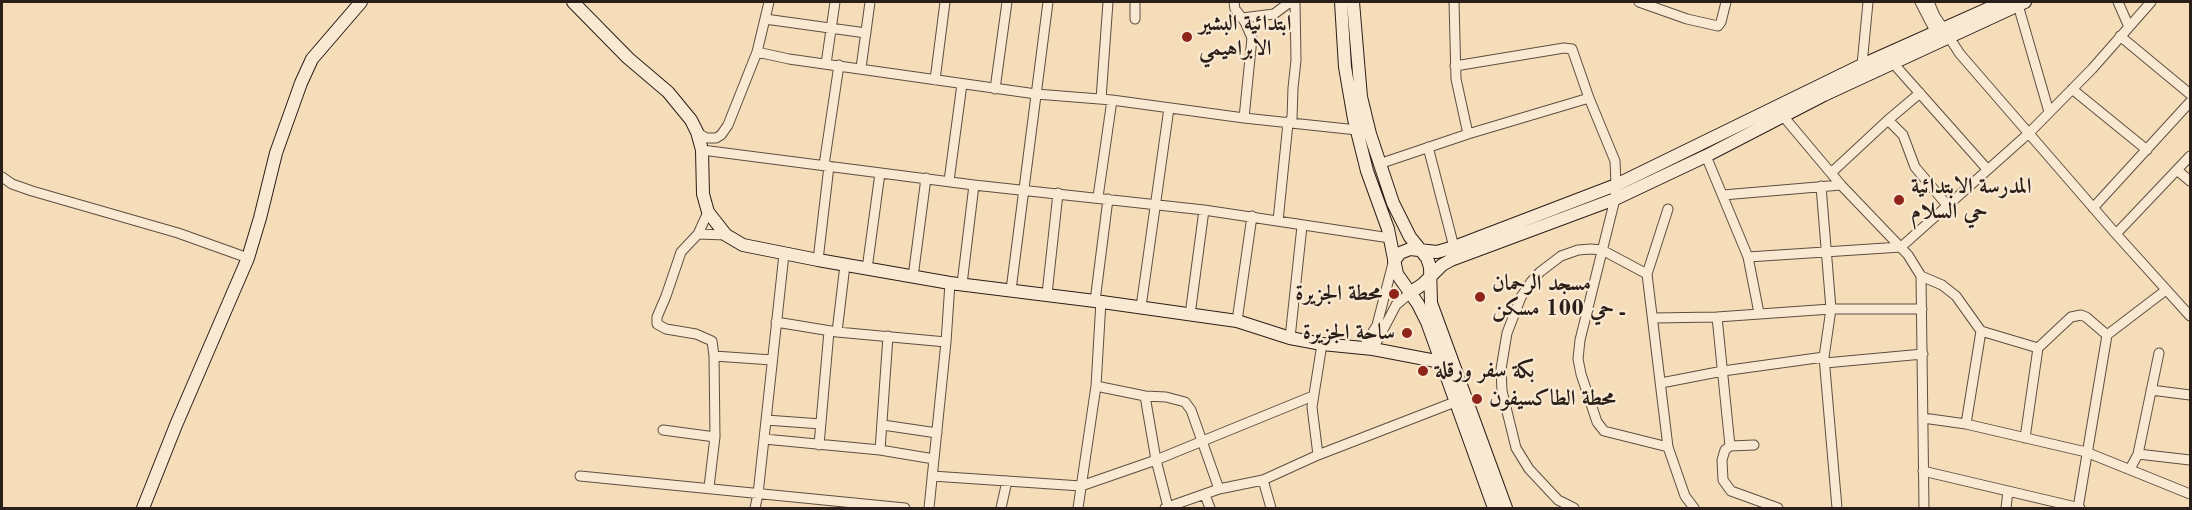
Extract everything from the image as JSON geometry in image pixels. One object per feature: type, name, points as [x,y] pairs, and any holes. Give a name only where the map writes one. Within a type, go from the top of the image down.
[{"type":"street","points":[[143,508],[248,258],[276,153],[301,82],[312,59],[361,2]]},
{"type":"street","points":[[573,2],[628,58],[678,102],[697,132],[702,150],[704,194],[708,212],[726,235],[743,245],[956,284],[1047,294],[1237,321],[1290,338],[1442,362]]},
{"type":"street","points":[[697,132],[706,138],[716,138],[721,135],[734,112],[757,52],[769,2]]},
{"type":"street","points":[[826,64],[835,2]]},
{"type":"street","points":[[861,68],[870,2]]},
{"type":"street","points":[[935,80],[945,2]]},
{"type":"street","points":[[995,89],[1007,2]]},
{"type":"street","points":[[1011,290],[1022,189],[1048,2]]},
{"type":"street","points":[[1101,99],[1108,2]]},
{"type":"street","points":[[1135,2],[1135,20]]},
{"type":"street","points":[[1234,2],[1235,9],[1252,38],[1244,118]]},
{"type":"street","points":[[1242,18],[1274,14],[1290,2]]},
{"type":"street","points":[[1278,221],[1288,123],[1292,118],[1296,60],[1295,2]]},
{"type":"street","points":[[1341,2],[1349,36]]},
{"type":"street","points":[[1353,2],[1345,67],[1360,126],[1367,171],[1390,238],[1400,280],[1427,322],[1494,508]]},
{"type":"street","points":[[1454,2],[1457,88],[1468,134]]},
{"type":"street","points":[[1639,2],[1687,19],[1718,26],[1726,2]]},
{"type":"street","points":[[1862,65],[1868,2]]},
{"type":"street","points":[[1920,2],[1944,36],[2190,316]]},
{"type":"street","points":[[1929,2],[1944,36]]},
{"type":"street","points":[[1368,349],[1396,306],[1448,261],[1481,243],[1616,185],[1822,91],[1893,63],[2003,2]]},
{"type":"street","points":[[2118,2],[2129,27]]},
{"type":"street","points":[[1748,257],[1901,247],[2029,133],[2151,2]]},
{"type":"street","points":[[1368,349],[1386,297],[1394,261],[1404,251],[1437,252],[1481,243],[1615,199],[1783,116],[1862,65],[1944,36],[2021,3],[2049,112]]},
{"type":"street","points":[[765,19],[866,33]]},
{"type":"street","points":[[2120,36],[2190,94]]},
{"type":"street","points":[[1455,66],[1570,48],[1615,161],[1616,185],[1615,199],[1582,330],[1578,358],[1581,374],[1597,422],[1604,431],[1668,447]]},
{"type":"street","points":[[757,52],[995,89],[1112,100],[1288,123],[1360,126]]},
{"type":"street","points":[[1893,63],[1987,169]]},
{"type":"street","points":[[818,260],[839,65]]},
{"type":"street","points":[[949,181],[962,84]]},
{"type":"street","points":[[2072,89],[2147,150]]},
{"type":"street","points":[[1831,173],[1920,93]]},
{"type":"street","points":[[1378,164],[1589,98]]},
{"type":"street","points":[[1078,508],[1096,386],[1103,198],[1112,100]]},
{"type":"street","points":[[2093,208],[2190,102]]},
{"type":"street","points":[[1141,307],[1169,108]]},
{"type":"street","points":[[1783,116],[1831,173],[1901,247],[1921,276],[1924,508]]},
{"type":"street","points":[[1888,120],[1903,135],[1915,166],[1947,205]]},
{"type":"street","points":[[1360,126],[1403,224],[1429,262],[1431,303],[1506,508]]},
{"type":"street","points":[[1428,147],[1454,247]]},
{"type":"street","points":[[702,150],[1252,216],[1302,226],[1390,238]]},
{"type":"street","points":[[1706,156],[1748,257],[1759,313]]},
{"type":"street","points":[[2116,234],[2190,156]]},
{"type":"street","points":[[2177,170],[2190,181]]},
{"type":"street","points":[[867,269],[880,173]]},
{"type":"street","points":[[2,177],[12,184],[32,191],[178,233],[248,258]]},
{"type":"street","points":[[913,277],[926,178]]},
{"type":"street","points":[[929,508],[946,342],[974,184]]},
{"type":"street","points":[[1723,195],[1841,184]]},
{"type":"street","points":[[1821,186],[1831,309],[1825,360],[1837,508]]},
{"type":"street","points":[[1047,294],[1058,193]]},
{"type":"street","points":[[1668,209],[1647,274],[1668,447],[1685,496],[1694,508]]},
{"type":"street","points":[[1190,315],[1204,210]]},
{"type":"street","points":[[708,212],[698,234],[681,252],[657,317],[657,324],[666,329],[696,334],[712,341],[715,436],[709,488]]},
{"type":"street","points":[[1237,321],[1252,216]]},
{"type":"street","points":[[1290,338],[1302,226]]},
{"type":"street","points":[[698,234],[726,235]]},
{"type":"street","points":[[1574,508],[1557,504],[1529,469],[1516,448],[1502,391],[1503,349],[1507,333],[1521,297],[1540,272],[1561,256],[1578,250],[1602,250],[1647,274]]},
{"type":"street","points":[[755,508],[784,254]]},
{"type":"street","points":[[819,445],[833,332],[845,265]]},
{"type":"street","points":[[1921,276],[1942,285],[1956,296],[1981,331],[2038,348]]},
{"type":"street","points":[[1923,471],[2079,508],[2086,452],[2107,335],[2166,290]]},
{"type":"street","points":[[1654,318],[1717,317],[1831,309],[1922,309]]},
{"type":"street","points":[[2025,438],[2038,348],[2071,317],[2081,315],[2107,335]]},
{"type":"street","points":[[1717,317],[1730,446]]},
{"type":"street","points":[[776,322],[833,332],[946,342]]},
{"type":"street","points":[[1966,424],[1981,331]]},
{"type":"street","points":[[880,450],[888,336]]},
{"type":"street","points":[[1318,455],[1313,396],[1322,344]]},
{"type":"street","points":[[1661,383],[1723,371],[1825,360],[1923,354]]},
{"type":"street","points":[[2130,469],[2138,454],[2159,354]]},
{"type":"street","points":[[714,356],[772,360]]},
{"type":"street","points":[[1096,386],[1185,402],[1191,410],[1219,489]]},
{"type":"street","points":[[2151,390],[2190,395]]},
{"type":"street","points":[[1145,396],[1166,508],[1219,489],[1263,480],[1318,455],[1455,402]]},
{"type":"street","points":[[932,476],[1081,486],[1156,460],[1313,396]]},
{"type":"street","points":[[1923,418],[1966,424],[2086,452],[2190,494]]},
{"type":"street","points":[[766,420],[821,424]]},
{"type":"street","points":[[883,425],[937,433]]},
{"type":"street","points":[[663,430],[715,436]]},
{"type":"street","points":[[764,439],[880,450],[934,459]]},
{"type":"street","points":[[1754,445],[1730,446],[1725,450],[1722,456],[1723,480],[1731,491],[1778,508]]},
{"type":"street","points":[[2138,454],[2190,460]]},
{"type":"street","points":[[580,476],[905,508]]},
{"type":"street","points":[[1263,480],[1271,508]]},
{"type":"street","points":[[1000,508],[1007,481]]},
{"type":"street","points":[[2006,508],[2008,491]]},
{"type":"street","points":[[1205,495],[1210,508]]},
{"type":"place","name":"ابتدائية البشير الابراهيمي","points":[[1187,37]]},
{"type":"place","name":"المدرسة الابتدائية حي السلام","points":[[1899,200]]},
{"type":"place","name":"محطة الجزيرة","points":[[1394,294]]},
{"type":"place","name":"مسجد الرحمان ـ حي 100 مسكن","points":[[1480,297]]},
{"type":"place","name":"ساحة الجزيرة","points":[[1407,333]]},
{"type":"place","name":"بكة سفر ورقلة","points":[[1423,371]]},
{"type":"place","name":"محطة الطاكسيفون","points":[[1477,399]]}]
